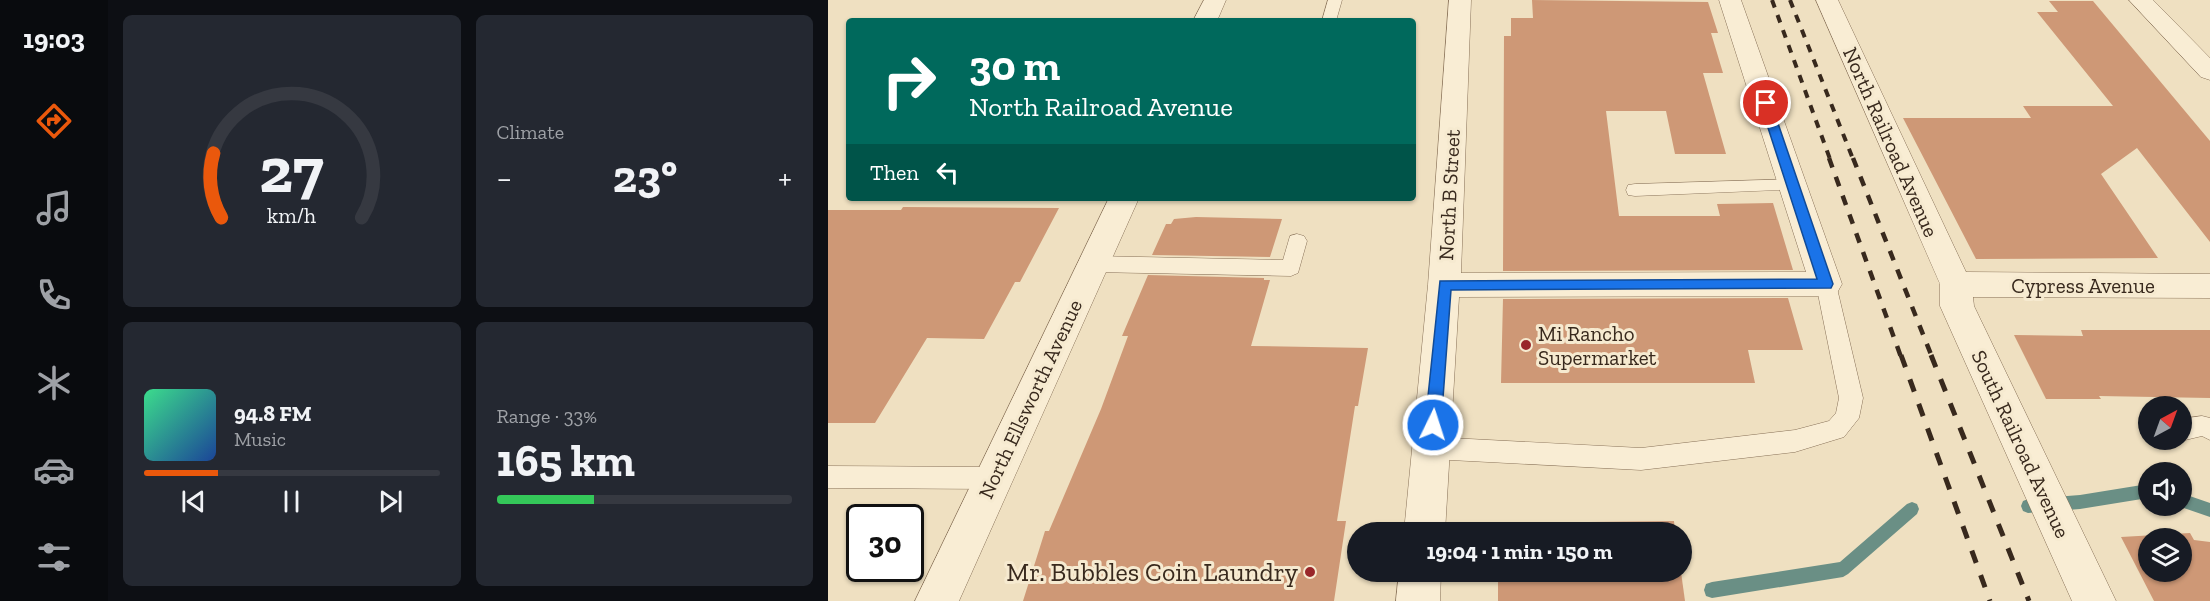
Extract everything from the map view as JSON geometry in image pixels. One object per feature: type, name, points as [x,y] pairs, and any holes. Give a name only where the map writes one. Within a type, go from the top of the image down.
[{"type":"street","points":[[1206,18],[1215,0]]},
{"type":"street","name":"North B Street","points":[[1425,522],[1444,285],[1460,0]]},
{"type":"street","points":[[1444,285],[1826,284],[1730,0]]},
{"type":"street","name":"North Railroad Avenue","points":[[1827,0],[1956,285]]},
{"type":"street","points":[[2140,0],[2210,72]]},
{"type":"street","name":"North Ellsworth Avenue","points":[[937,601],[1123,201]]},
{"type":"street","name":"Cypress Avenue","points":[[1956,285],[2210,286]]},
{"type":"street","name":"South Railroad Avenue","points":[[1956,285],[1957,306],[2040,480],[2094,601]]},
{"type":"street","points":[[1418,601],[1419,582]]},
{"type":"lane","points":[[1330,18],[1335,0]]},
{"type":"lane","points":[[1635,190],[1794,185]]},
{"type":"lane","points":[[1093,264],[1291,268],[1297,242]]},
{"type":"lane","points":[[1431,448],[1641,459],[1795,441],[1836,430],[1847,418],[1851,398],[1826,284]]},
{"type":"lane","points":[[2192,428],[2202,426],[2210,429]]},
{"type":"lane","points":[[828,477],[994,478]]},
{"type":"building","points":[[1532,0],[1708,2],[1718,33],[1711,33],[1723,73],[1703,73],[1726,154],[1675,154],[1666,111],[1606,111],[1619,216],[1720,216],[1717,204],[1773,203],[1793,270],[1503,271],[1504,36],[1511,36],[1511,18],[1533,18]]},
{"type":"building","points":[[2049,1],[2093,1],[2210,141],[2210,242],[2137,148],[2101,174],[2158,258],[1976,259],[1903,118],[2031,118],[2023,106],[2113,106],[2037,12],[2058,12]]},
{"type":"building","points":[[903,207],[1059,208],[1020,282],[1015,282],[984,339],[927,338],[875,423],[828,423],[828,210],[901,210]]},
{"type":"building","points":[[1196,217],[1282,219],[1270,257],[1152,255],[1166,224],[1171,224],[1174,219]]},
{"type":"building","points":[[1148,275],[1270,280],[1251,346],[1368,348],[1358,406],[1355,406],[1337,521],[1346,521],[1334,601],[1023,601],[1045,531],[1049,531],[1101,409],[1128,336],[1122,336]]},
{"type":"building","points":[[1788,298],[1803,350],[1748,350],[1755,383],[1501,383],[1503,299]]},
{"type":"building","points":[[2081,330],[2210,330],[2210,398],[2099,396],[2101,399],[2046,399],[2014,335],[2083,336]]},
{"type":"building","points":[[1674,521],[1674,522],[1586,522]]},
{"type":"building","points":[[2138,536],[2138,570],[2121,537]]},
{"type":"building","points":[[2192,536],[2194,540],[2210,542],[2210,601],[2154,601],[2144,582],[2192,582]]},
{"type":"building","points":[[1498,582],[1682,582],[1685,601],[1498,601]]},
{"type":"waterway","points":[[2028,506],[2080,502],[2138,493]]},
{"type":"waterway","points":[[2192,504],[2210,510]]},
{"type":"waterway","points":[[1712,590],[1843,569],[1912,509]]},
{"type":"railway","points":[[1772,0],[1830,159]]},
{"type":"railway","points":[[1790,0],[1853,159]]},
{"type":"railway","points":[[1829,158],[1901,357]]},
{"type":"railway","points":[[1853,158],[1932,357]]},
{"type":"railway","points":[[1901,355],[1990,601]]},
{"type":"railway","points":[[1931,355],[2029,601]]},
{"type":"place","name":"Mi Rancho Supermarket","points":[[1526,345]]},
{"type":"place","name":"Mr. Bubbles Coin Laundry","points":[[1310,572]]},
{"type":"route","points":[[1433,425],[1444,285],[1826,284],[1766,103]]}]
